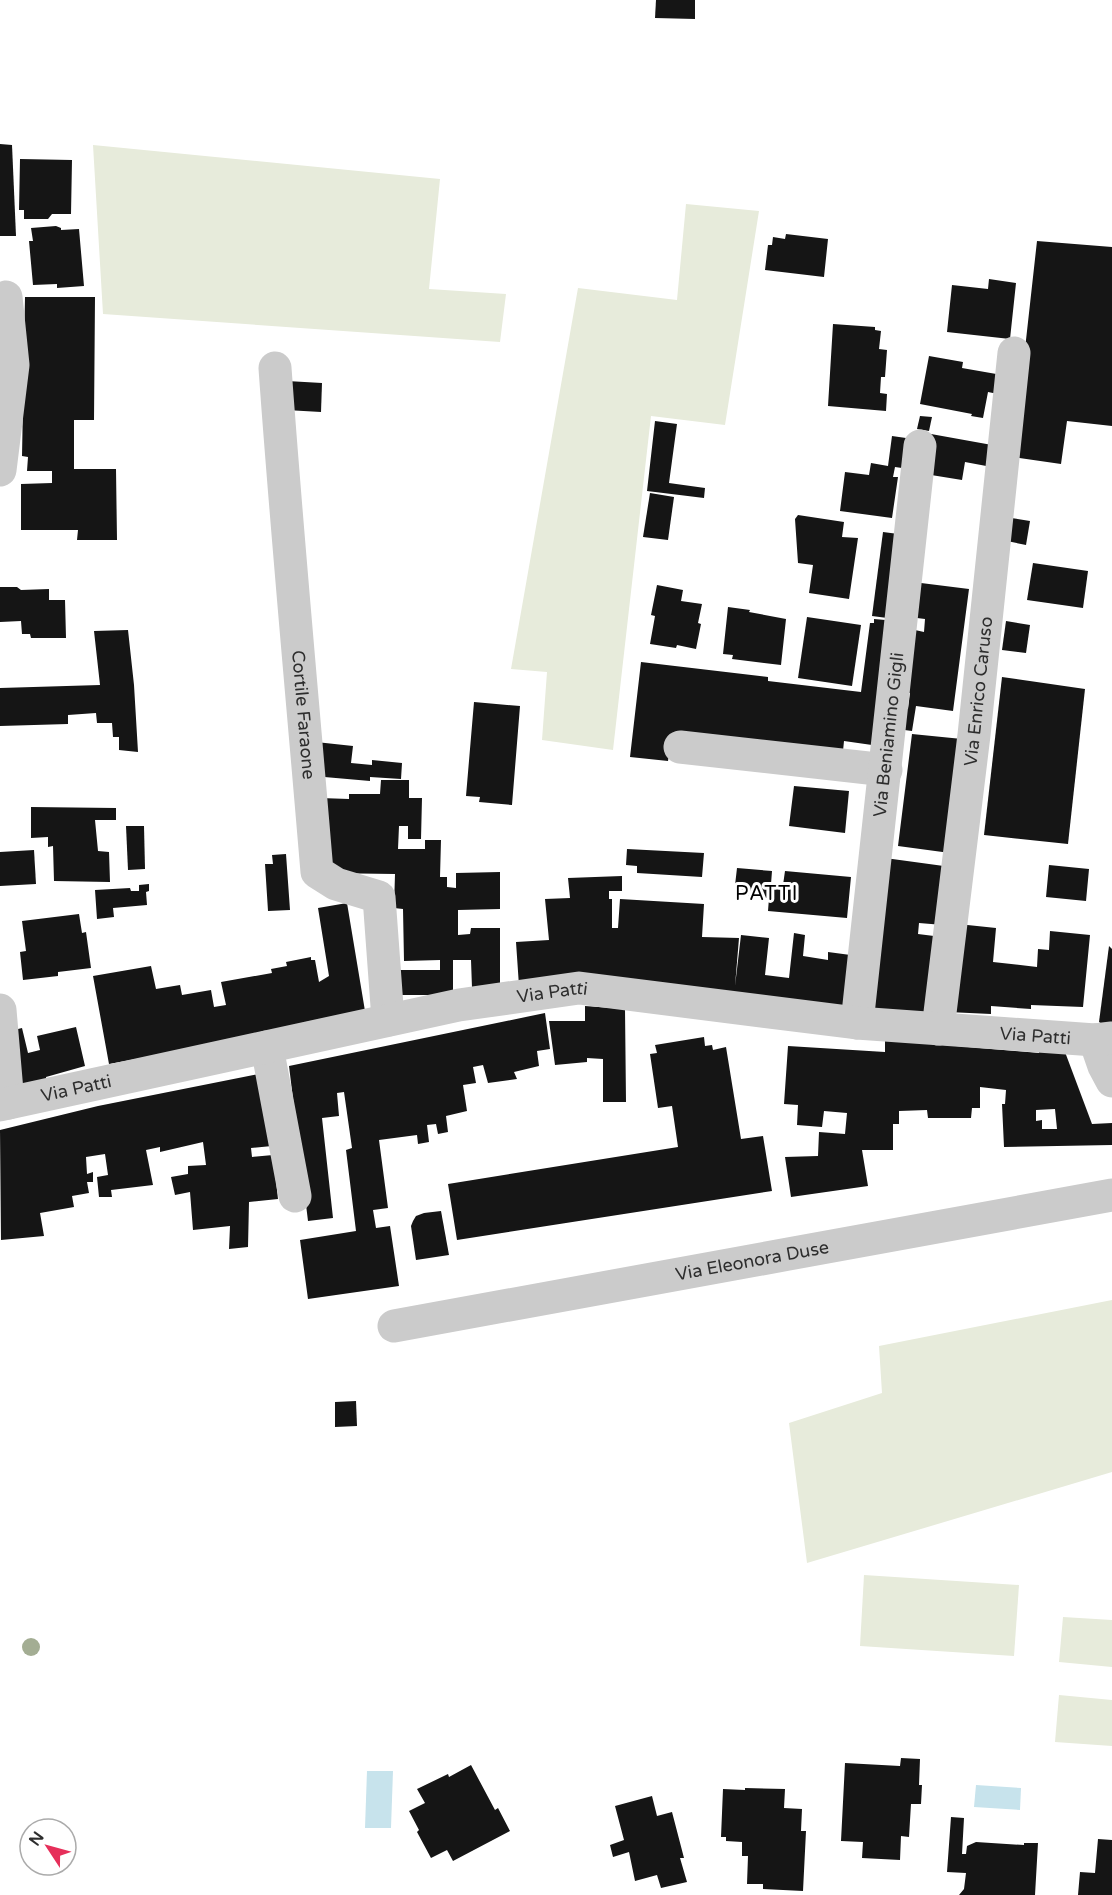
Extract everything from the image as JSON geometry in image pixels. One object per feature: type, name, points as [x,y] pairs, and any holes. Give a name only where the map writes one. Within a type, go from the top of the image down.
[{"type":"street","points":[[0,470],[13,365],[6,297]]},
{"type":"street","name":"Via Enrico Caruso","points":[[938,1029],[974,735],[1014,353]]},
{"type":"street","name":"Cortile Faraone","points":[[275,368],[317,872],[336,884],[379,897],[388,1020]]},
{"type":"street","name":"Via Beniamino Gigli","points":[[856,1023],[886,770],[920,446]]},
{"type":"street","points":[[680,747],[886,770]]},
{"type":"street","name":"Via Patti","points":[[4,1104],[459,1005],[579,988],[856,1023],[1104,1039]]},
{"type":"street","points":[[0,1010],[4,1104]]},
{"type":"street","points":[[1104,1039],[1104,1066],[1112,1081]]},
{"type":"street","points":[[267,1047],[295,1196]]},
{"type":"street","name":"Via Eleonora Duse","points":[[394,1326],[1112,1195]]},
{"type":"green space","points":[[93,145],[440,179],[429,289],[506,294],[500,342],[103,314]]},
{"type":"green space","points":[[686,204],[759,211],[725,425],[651,416],[613,750],[542,740],[547,672],[511,669],[578,288],[677,300]]},
{"type":"green space","points":[[1112,1300],[1112,1472],[807,1563],[789,1423],[882,1393],[879,1346]]},
{"type":"green space","points":[[864,1575],[1019,1585],[1014,1656],[860,1646]]},
{"type":"green space","points":[[1063,1617],[1112,1620],[1112,1667],[1059,1662]]},
{"type":"green space","points":[[1059,1695],[1112,1700],[1112,1746],[1055,1742]]},
{"type":"water","points":[[367,1771],[393,1771],[391,1828],[365,1828]]},
{"type":"water","points":[[976,1785],[1021,1788],[1020,1810],[974,1807]]},
{"type":"building","points":[[656,0],[695,0],[695,19],[655,18]]},
{"type":"building","points":[[0,144],[12,145],[16,236],[0,236]]},
{"type":"building","points":[[20,159],[72,160],[71,214],[52,214],[48,219],[24,219],[24,210],[19,210]]},
{"type":"building","points":[[56,226],[61,230],[79,229],[84,286],[57,288],[57,284],[33,285],[29,241],[33,241],[31,228]]},
{"type":"building","points":[[786,234],[828,239],[824,277],[765,270],[768,245],[772,245],[773,237],[785,239]]},
{"type":"building","points":[[1037,241],[1112,247],[1112,426],[1067,421],[1061,464],[1013,457]]},
{"type":"building","points":[[989,279],[1016,283],[1010,339],[947,332],[952,285],[988,289]]},
{"type":"building","points":[[25,297],[95,297],[94,420],[74,420],[74,469],[116,469],[117,540],[77,540],[78,530],[21,530],[21,484],[52,483],[52,471],[27,471],[28,457],[22,456]]},
{"type":"building","points":[[833,324],[875,327],[875,330],[881,331],[879,349],[887,350],[885,377],[881,377],[880,393],[887,394],[886,411],[828,406]]},
{"type":"building","points":[[929,356],[963,362],[962,368],[1002,375],[998,394],[988,392],[983,418],[920,404]]},
{"type":"building","points":[[287,381],[322,383],[321,412],[286,410]]},
{"type":"building","points":[[920,416],[932,417],[929,431],[917,429]]},
{"type":"building","points":[[655,421],[677,424],[669,483],[705,488],[704,498],[647,491]]},
{"type":"building","points":[[931,434],[992,445],[997,468],[965,462],[962,480],[925,474]]},
{"type":"building","points":[[892,436],[913,439],[909,469],[895,467],[893,477],[898,477],[892,518],[840,511],[845,472],[869,475],[871,463],[888,466]]},
{"type":"building","points":[[650,493],[674,497],[668,540],[643,537]]},
{"type":"building","points":[[798,515],[844,522],[842,537],[858,538],[849,599],[809,593],[813,565],[798,563],[795,519]]},
{"type":"building","points":[[1005,517],[1030,521],[1026,545],[1002,540]]},
{"type":"building","points":[[883,532],[906,535],[895,619],[872,616]]},
{"type":"building","points":[[1033,563],[1088,571],[1083,608],[1027,600]]},
{"type":"building","points":[[913,582],[969,589],[953,711],[916,706],[912,731],[897,729],[899,708],[908,709],[910,693],[899,692],[915,630],[924,632],[925,619],[909,617]]},
{"type":"building","points":[[657,585],[683,590],[681,601],[702,604],[696,649],[677,645],[676,648],[650,644],[655,616],[651,615]]},
{"type":"building","points":[[0,587],[17,587],[21,590],[49,589],[49,600],[65,600],[66,638],[31,638],[30,634],[22,634],[21,621],[0,622]]},
{"type":"building","points":[[728,607],[786,619],[781,665],[732,659],[733,655],[723,654]]},
{"type":"building","points":[[807,617],[861,625],[852,686],[798,678]]},
{"type":"building","points":[[874,619],[897,621],[872,745],[844,741],[842,761],[671,741],[668,761],[630,757],[641,662],[768,677],[768,681],[861,692],[870,623],[874,623]]},
{"type":"building","points":[[1006,621],[1030,625],[1026,653],[1002,650]]},
{"type":"building","points":[[128,630],[138,752],[119,750],[119,737],[113,737],[112,723],[97,723],[96,713],[68,715],[68,724],[0,726],[0,688],[100,685],[94,631]]},
{"type":"building","points":[[1002,677],[1085,689],[1068,844],[984,835]]},
{"type":"building","points":[[474,702],[520,706],[512,805],[479,802],[480,797],[466,796]]},
{"type":"building","points":[[912,734],[962,739],[950,853],[898,846]]},
{"type":"building","points":[[316,742],[353,746],[351,763],[372,765],[372,760],[402,763],[401,779],[370,777],[370,781],[313,776]]},
{"type":"building","points":[[381,780],[409,780],[409,798],[422,798],[421,839],[408,839],[408,826],[399,826],[398,849],[425,849],[425,840],[441,840],[440,877],[447,877],[447,887],[456,888],[456,873],[500,872],[500,909],[458,910],[458,935],[470,934],[471,928],[500,928],[500,987],[472,988],[471,960],[453,960],[453,995],[396,995],[395,970],[440,970],[440,960],[404,961],[403,909],[394,908],[395,874],[323,873],[320,798],[349,799],[349,794],[380,794]]},
{"type":"building","points":[[794,786],[849,791],[845,833],[789,826]]},
{"type":"building","points":[[31,807],[116,808],[116,820],[95,820],[98,851],[109,852],[110,882],[54,881],[53,846],[48,847],[48,837],[31,838]]},
{"type":"building","points":[[126,826],[144,826],[145,869],[128,870]]},
{"type":"building","points":[[627,849],[704,853],[702,877],[637,873],[637,866],[626,865]]},
{"type":"building","points":[[34,850],[36,884],[0,886],[0,852]]},
{"type":"building","points":[[286,854],[290,910],[268,911],[265,864],[273,864],[272,855]]},
{"type":"building","points":[[885,858],[951,867],[943,925],[919,923],[918,934],[942,937],[931,1017],[865,1007]]},
{"type":"building","points":[[1049,865],[1089,869],[1086,901],[1046,897]]},
{"type":"building","points":[[737,868],[772,871],[771,884],[783,885],[785,871],[851,877],[847,918],[768,911],[769,898],[734,894]]},
{"type":"building","points":[[622,876],[622,891],[609,891],[609,899],[612,899],[612,928],[618,928],[620,899],[704,904],[702,937],[739,938],[735,986],[741,935],[769,938],[765,975],[789,978],[794,933],[805,935],[803,956],[828,960],[828,952],[858,956],[851,1011],[519,986],[516,942],[549,940],[545,899],[570,898],[568,878]]},
{"type":"building","points":[[149,884],[149,891],[146,892],[147,905],[113,908],[114,917],[97,919],[95,890],[130,888],[131,891],[139,891],[139,885]]},
{"type":"building","points":[[347,903],[366,1017],[109,1064],[93,976],[151,966],[156,989],[180,985],[182,995],[211,990],[214,1007],[226,1005],[221,982],[272,973],[271,969],[287,966],[286,962],[311,957],[311,960],[315,960],[319,982],[329,976],[318,908]]},
{"type":"building","points":[[79,914],[82,933],[86,932],[91,968],[58,972],[58,976],[23,980],[20,952],[26,951],[22,921]]},
{"type":"building","points":[[958,924],[996,928],[993,962],[1037,967],[1038,949],[1049,950],[1050,931],[1090,935],[1083,1007],[1031,1005],[1031,1009],[991,1006],[991,1014],[948,1012]]},
{"type":"building","points":[[1109,946],[1112,949],[1112,1028],[1110,1029],[1099,1022]]},
{"type":"building","points":[[585,1006],[625,1009],[626,1102],[603,1102],[603,1059],[587,1058],[587,1062],[555,1065],[549,1021],[585,1021]]},
{"type":"building","points":[[545,1013],[550,1049],[537,1051],[539,1066],[514,1072],[517,1079],[488,1083],[483,1065],[473,1067],[476,1083],[463,1085],[467,1111],[446,1116],[448,1132],[438,1134],[436,1124],[427,1125],[429,1142],[418,1144],[417,1135],[379,1140],[388,1208],[373,1210],[376,1228],[390,1226],[399,1286],[308,1299],[300,1240],[356,1231],[346,1150],[352,1148],[344,1092],[337,1093],[339,1116],[322,1118],[333,1218],[308,1221],[289,1066]]},
{"type":"building","points":[[76,1027],[85,1066],[46,1077],[47,1085],[19,1092],[10,1031],[22,1028],[28,1053],[40,1050],[37,1036]]},
{"type":"building","points":[[704,1037],[705,1046],[712,1045],[713,1050],[726,1047],[741,1139],[763,1136],[772,1191],[457,1240],[448,1184],[678,1147],[672,1106],[658,1108],[650,1054],[657,1053],[655,1045]]},
{"type":"building","points":[[885,1040],[1039,1053],[1039,1048],[1065,1052],[1092,1124],[1112,1123],[1112,1145],[1004,1147],[1002,1104],[1005,1104],[1006,1090],[980,1087],[980,1108],[972,1108],[971,1118],[928,1118],[927,1110],[899,1111],[899,1124],[893,1124],[893,1150],[862,1150],[868,1186],[791,1197],[785,1157],[818,1156],[819,1132],[845,1134],[847,1113],[824,1111],[822,1127],[797,1125],[798,1105],[784,1104],[788,1046],[885,1052]],"holes":[[[1055,1109],[1057,1129],[1042,1129],[1042,1120],[1036,1121],[1036,1110]]]},
{"type":"building","points":[[264,1073],[272,1146],[251,1148],[252,1157],[273,1155],[278,1199],[249,1202],[248,1247],[229,1249],[230,1226],[193,1230],[190,1192],[175,1195],[171,1177],[188,1174],[188,1166],[206,1165],[203,1142],[160,1152],[160,1147],[146,1150],[153,1185],[111,1190],[112,1197],[99,1197],[97,1177],[108,1175],[105,1154],[86,1157],[87,1174],[93,1172],[93,1182],[87,1182],[89,1193],[72,1196],[74,1207],[40,1213],[44,1236],[1,1240],[0,1130],[98,1106]]},
{"type":"building","points":[[441,1211],[449,1255],[416,1260],[411,1226],[413,1221],[416,1216],[424,1213]]},
{"type":"building","points":[[356,1401],[357,1426],[335,1427],[335,1402]]},
{"type":"building","points":[[901,1758],[920,1759],[921,1804],[911,1804],[909,1837],[901,1836],[900,1860],[862,1858],[863,1842],[841,1841],[845,1763],[900,1766]]},
{"type":"building","points":[[471,1765],[495,1810],[498,1808],[510,1831],[453,1861],[447,1850],[431,1858],[409,1811],[425,1803],[417,1789],[448,1774],[449,1777]]},
{"type":"building","points":[[745,1788],[785,1789],[784,1808],[802,1809],[801,1831],[806,1831],[803,1891],[763,1889],[763,1884],[747,1884],[748,1856],[742,1856],[742,1842],[726,1841],[726,1837],[721,1837],[723,1789],[745,1790]]},
{"type":"building","points":[[652,1796],[657,1816],[672,1812],[684,1858],[680,1858],[687,1882],[661,1888],[657,1875],[635,1881],[629,1852],[613,1857],[610,1845],[624,1840],[615,1806]]},
{"type":"building","points":[[951,1817],[964,1818],[962,1854],[966,1854],[967,1846],[976,1842],[1024,1845],[1024,1843],[1038,1843],[1035,1895],[959,1895],[964,1889],[966,1873],[947,1872]]},
{"type":"building","points":[[1098,1839],[1112,1840],[1112,1895],[1078,1895],[1080,1872],[1095,1873]]},
{"type":"district","name":"PATTI","points":[[767,894]]}]
